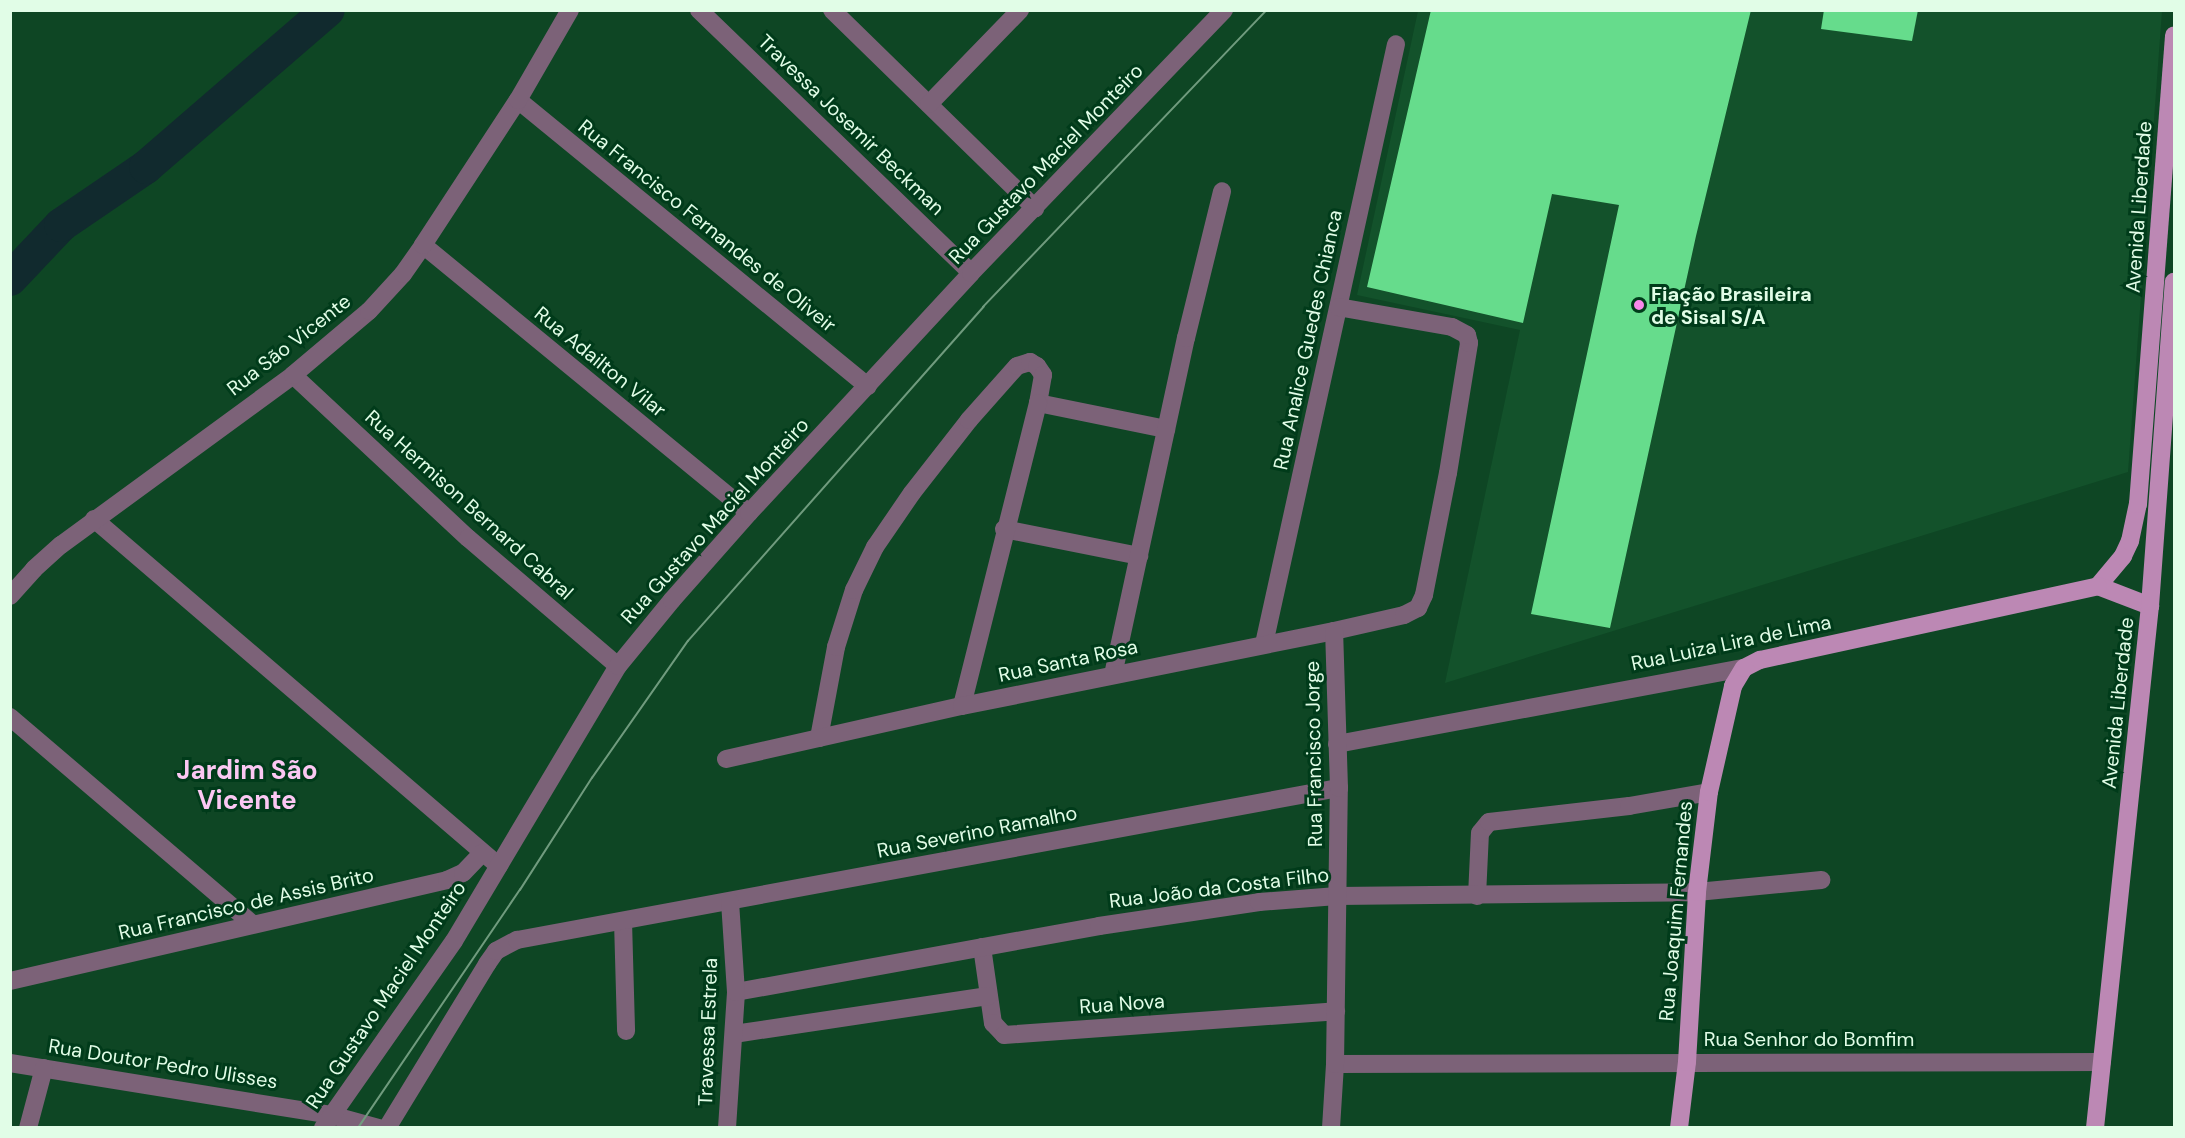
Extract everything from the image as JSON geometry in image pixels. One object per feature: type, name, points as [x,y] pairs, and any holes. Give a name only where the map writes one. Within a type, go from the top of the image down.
[{"type":"main road","name":"Avenida Liberdade","points":[[2098,586],[2123,556],[2130,541],[2139,504],[2175,35]]},
{"type":"main road","name":"Avenida Liberdade","points":[[2095,1128],[2170,404],[2175,282]]},
{"type":"main road","points":[[2098,586],[2150,606]]},
{"type":"main road","name":"Rua Luiza Lira de Lima","points":[[1744,668],[1760,660],[2098,586]]},
{"type":"main road","name":"Rua Joaquim Fernandes","points":[[1679,1128],[1687,1062],[1697,892],[1709,792],[1733,686],[1744,668]]},
{"type":"street","name":"Rua São Vicente","points":[[10,596],[34,569],[94,519],[293,375],[369,311],[403,274],[423,245],[518,100],[570,10]]},
{"type":"street","name":"Travessa Josemir Beckman","points":[[699,10],[971,273]]},
{"type":"street","points":[[929,104],[1020,10]]},
{"type":"street","name":"Rua Gustavo Maciel Monteiro","points":[[327,1121],[449,949],[618,666],[672,600],[750,513],[971,273],[1224,10]]},
{"type":"street","points":[[833,11],[1035,208]]},
{"type":"street","name":"Rua Analice Guedes Chianca","points":[[1264,644],[1340,307],[1396,44]]},
{"type":"street","name":"Rua Francisco Fernandes de Oliveir","points":[[518,100],[868,386]]},
{"type":"street","points":[[1113,675],[1166,429],[1222,191]]},
{"type":"street","name":"Rua Adailton Vilar","points":[[423,245],[750,513]]},
{"type":"street","name":"Rua Santa Rosa","points":[[726,759],[962,706],[1334,631],[1404,615],[1418,608],[1424,595],[1448,473],[1469,343],[1467,335],[1452,327],[1340,307]]},
{"type":"street","points":[[819,738],[836,647],[854,590],[875,547],[912,493],[969,420],[1023,362],[1030,362],[1041,370],[1043,375],[1038,403],[1004,529],[962,706]]},
{"type":"street","name":"Rua Hermison Bernard Cabral","points":[[293,375],[468,538],[618,666]]},
{"type":"street","points":[[1038,403],[1166,429]]},
{"type":"street","points":[[94,519],[499,866]]},
{"type":"street","points":[[1004,529],[1139,556]]},
{"type":"street","name":"Rua Francisco Jorge","points":[[1331,1128],[1335,1064],[1339,788],[1334,631]]},
{"type":"street","name":"Rua Luiza Lira de Lima","points":[[1336,744],[1744,668]]},
{"type":"street","points":[[10,717],[252,924]]},
{"type":"street","name":"Rua Severino Ramalho","points":[[387,1128],[496,951],[517,940],[1339,788]]},
{"type":"street","points":[[1477,896],[1480,833],[1490,822],[1629,806],[1709,792]]},
{"type":"street","name":"Rua Francisco de Assis Brito","points":[[10,981],[252,924],[345,905],[447,879],[464,873],[482,853]]},
{"type":"street","name":"Rua João da Costa Filho","points":[[736,992],[982,947],[1259,902],[1337,896],[1697,892],[1821,880]]},
{"type":"street","name":"Travessa Estrela","points":[[727,1128],[736,992],[730,902]]},
{"type":"street","points":[[623,921],[626,1031]]},
{"type":"street","name":"Rua Nova","points":[[982,947],[993,1023],[1004,1035],[1336,1011]]},
{"type":"street","points":[[734,1034],[988,996]]},
{"type":"street","name":"Rua Senhor do Bomfim","points":[[1335,1064],[2102,1062]]},
{"type":"street","name":"Rua Doutor Pedro Ulisses","points":[[10,1063],[327,1121],[379,1128]]},
{"type":"street","points":[[28,1128],[44,1068]]},
{"type":"shaded area","points":[[1418,11],[2162,11],[2128,472],[1445,683],[1520,330],[1357,295]]},
{"type":"building","name":"Fiação Brasileira de Sisal S/A","points":[[1431,10],[1751,10],[1696,236],[1610,628],[1531,614],[1619,205],[1552,194],[1523,323],[1367,287]]},
{"type":"building","points":[[1824,10],[1918,10],[1912,41],[1821,29]]},
{"type":"waterway","points":[[10,279],[61,225],[146,167],[328,10]]},
{"type":"tram line","points":[[358,1128],[520,890],[592,778],[688,641],[983,307],[1267,10]]},
{"type":"place","name":"Fiação Brasileira de Sisal S/A","points":[[1639,305]]},
{"type":"district","name":"Jardim São Vicente","points":[[247,786]]}]
